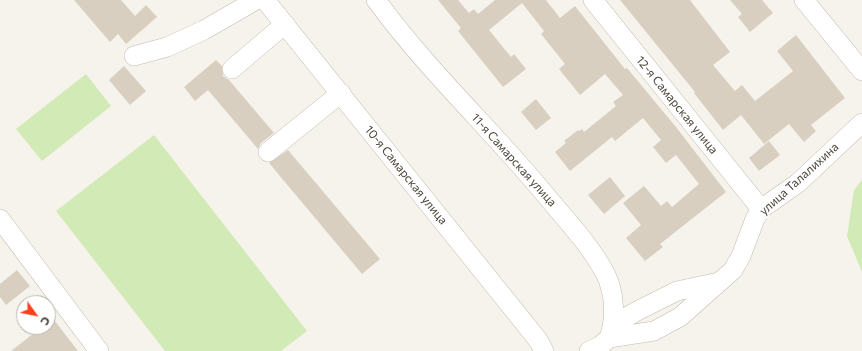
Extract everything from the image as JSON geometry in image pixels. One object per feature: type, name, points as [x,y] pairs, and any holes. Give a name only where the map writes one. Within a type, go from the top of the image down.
[{"type":"street","points":[[134,56],[167,47],[204,30],[256,0]]},
{"type":"street","name":"10-я Самарская улица","points":[[265,0],[538,340],[544,351]]},
{"type":"street","name":"11-я Самарская улица","points":[[376,0],[420,55],[519,163],[589,247],[606,274],[612,298],[611,332]]},
{"type":"street","name":"12-я Самарская улица","points":[[593,0],[762,209]]},
{"type":"street","points":[[804,0],[862,71]]},
{"type":"street","points":[[232,69],[285,24]]},
{"type":"street","points":[[268,152],[341,93]]},
{"type":"street","name":"улица Талалихина","points":[[611,332],[654,330],[680,317],[733,270],[739,261],[755,219],[762,209],[798,183],[862,123]]},
{"type":"street","points":[[0,219],[99,351]]},
{"type":"street","name":"улица Талалихина","points":[[589,351],[600,346],[611,332],[637,311],[677,291],[720,282]]},
{"type":"green space","points":[[86,74],[111,106],[42,161],[16,129]]},
{"type":"green space","points":[[154,135],[307,331],[281,351],[165,351],[56,211]]},
{"type":"green space","points":[[862,180],[862,272],[847,236],[854,190]]},
{"type":"building","points":[[74,0],[121,0],[135,16],[146,5],[157,17],[126,44],[118,34],[110,42]]},
{"type":"building","points":[[438,0],[458,0],[469,13],[474,9],[478,14],[495,0],[546,0],[560,18],[575,6],[625,69],[627,68],[676,127],[726,192],[660,244],[663,247],[645,261],[626,238],[641,225],[623,203],[644,186],[661,206],[667,201],[672,207],[699,184],[676,155],[666,163],[653,147],[661,140],[643,118],[615,141],[612,137],[570,171],[555,152],[566,143],[564,141],[578,130],[579,131],[582,129],[584,132],[616,106],[613,102],[623,95],[605,74],[580,95],[559,69],[565,64],[541,34],[544,31],[522,3],[489,30],[511,57],[514,54],[526,69],[503,87],[458,31],[461,28]]},
{"type":"building","points":[[620,0],[690,0],[730,52],[713,65],[735,91],[742,85],[755,101],[793,71],[777,51],[796,35],[845,98],[811,125],[816,131],[804,142],[789,124],[764,144],[741,115],[723,130],[694,93],[695,92]]},
{"type":"building","points":[[730,0],[762,0],[773,13],[750,32],[738,17],[742,14]]},
{"type":"building","points":[[216,60],[222,66],[223,76],[229,80],[274,133],[261,143],[258,149],[208,90],[195,101],[184,87]]},
{"type":"building","points":[[124,66],[146,91],[130,105],[109,80]]},
{"type":"building","points":[[536,99],[551,118],[536,130],[521,112]]},
{"type":"building","points":[[769,141],[780,155],[759,171],[749,158]]},
{"type":"building","points":[[288,150],[380,259],[362,274],[269,163]]},
{"type":"building","points":[[610,177],[625,196],[604,214],[588,195]]},
{"type":"building","points":[[17,270],[30,286],[19,295],[16,295],[16,297],[6,305],[0,297],[0,284]]},
{"type":"building","points":[[56,322],[78,351],[11,351],[31,335],[56,335]]}]
